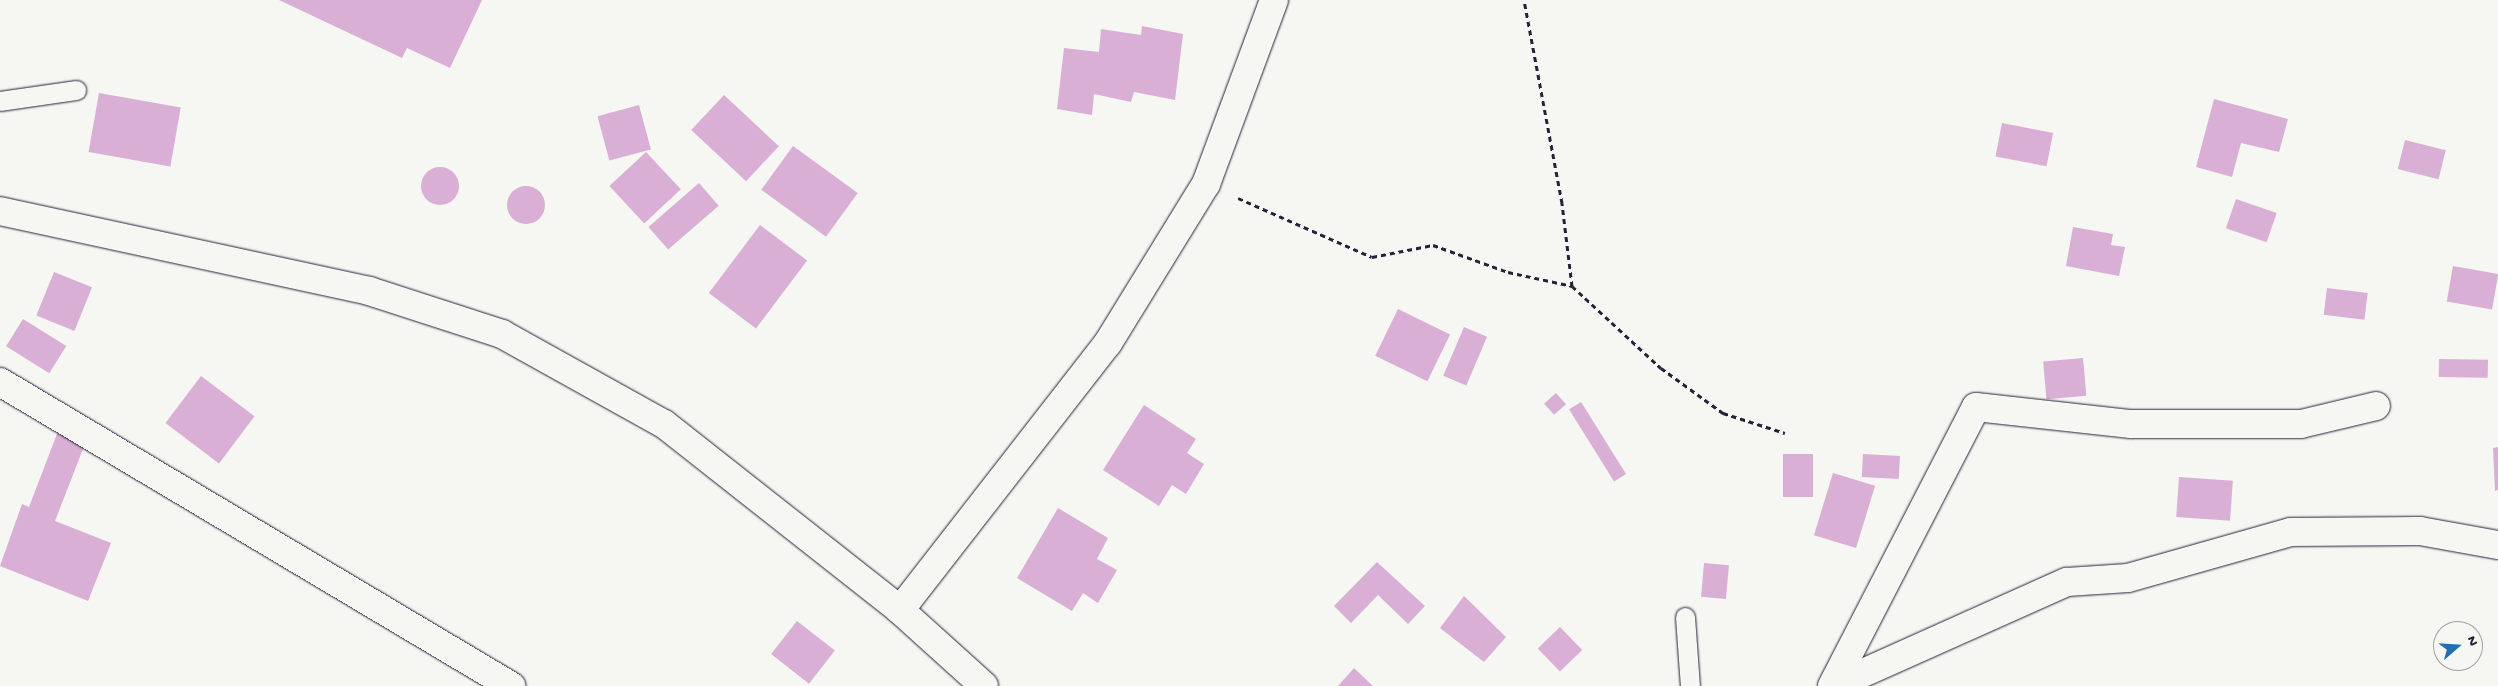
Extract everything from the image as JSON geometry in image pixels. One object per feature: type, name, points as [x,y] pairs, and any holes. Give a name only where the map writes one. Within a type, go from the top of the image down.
[{"type":"street","points":[[900,610],[1108,343],[1206,184],[1277,2]]},
{"type":"street","points":[[0,211],[369,291],[502,334],[664,424],[900,610],[984,686]]},
{"type":"street","points":[[0,382],[511,686]]},
{"type":"street","points":[[1833,686],[1976,407],[2131,424],[2301,424],[2376,406]]},
{"type":"street","points":[[1833,686],[2066,582],[2128,578],[2291,532],[2420,531],[2498,545]]},
{"type":"lane","points":[[0,101],[76,90]]},
{"type":"lane","points":[[1685,617],[1690,686]]},
{"type":"path","points":[[1524,0],[1562,203],[1572,286]]},
{"type":"path","points":[[1206,184],[1372,257],[1433,245],[1508,272],[1572,286],[1661,368],[1723,413],[1785,433]]},
{"type":"building","points":[[279,0],[482,0],[450,68],[407,48],[402,58]]},
{"type":"building","points":[[1142,26],[1183,34],[1175,100],[1134,92],[1131,102],[1094,94],[1092,115],[1057,109],[1064,48],[1099,52],[1101,29],[1141,35]]},
{"type":"building","points":[[99,93],[181,107],[170,167],[89,152]]},
{"type":"building","points":[[724,95],[779,146],[746,181],[691,130]]},
{"type":"building","points":[[2214,99],[2288,119],[2279,152],[2241,143],[2232,177],[2196,167]]},
{"type":"building","points":[[639,105],[651,149],[609,161],[597,116]]},
{"type":"building","points":[[2002,123],[2053,133],[2047,166],[1996,156]]},
{"type":"building","points":[[2405,140],[2446,150],[2438,179],[2398,169]]},
{"type":"building","points":[[793,146],[858,193],[826,237],[761,190]]},
{"type":"building","points":[[646,152],[681,189],[644,223],[609,186]]},
{"type":"building","points":[[440,167],[454,172],[459,186],[454,200],[440,205],[426,200],[421,186],[426,172]]},
{"type":"building","points":[[699,183],[719,206],[668,250],[648,227]]},
{"type":"building","points":[[526,186],[540,191],[545,205],[540,219],[526,224],[512,219],[507,205],[512,191]]},
{"type":"building","points":[[2236,199],[2277,213],[2267,242],[2226,228]]},
{"type":"building","points":[[760,225],[807,261],[756,328],[709,293]]},
{"type":"building","points":[[2073,227],[2113,234],[2111,245],[2125,247],[2119,276],[2066,266]]},
{"type":"building","points":[[2453,266],[2498,274],[2492,309],[2447,301]]},
{"type":"building","points":[[54,272],[92,287],[74,331],[36,316]]},
{"type":"building","points":[[2327,288],[2368,293],[2364,320],[2324,315]]},
{"type":"building","points":[[1398,309],[1450,334],[1427,381],[1375,356]]},
{"type":"building","points":[[23,319],[66,346],[49,373],[6,346]]},
{"type":"building","points":[[1464,327],[1487,337],[1466,386],[1443,376]]},
{"type":"building","points":[[2083,358],[2086,396],[2046,399],[2043,361]]},
{"type":"building","points":[[2439,359],[2488,360],[2488,378],[2439,377]]},
{"type":"building","points":[[201,376],[255,416],[219,463],[165,423]]},
{"type":"building","points":[[1556,393],[1566,404],[1554,415],[1544,404]]},
{"type":"building","points":[[1581,402],[1626,474],[1614,482],[1569,409]]},
{"type":"building","points":[[1144,405],[1196,439],[1187,453],[1204,464],[1186,494],[1172,485],[1159,506],[1103,470]]},
{"type":"building","points":[[60,426],[88,436],[55,521],[111,543],[88,601],[0,566],[22,504],[29,507]]},
{"type":"building","points":[[2498,447],[2498,490],[2495,491],[2493,448]]},
{"type":"building","points":[[1783,454],[1813,454],[1813,497],[1783,497]]},
{"type":"building","points":[[1863,454],[1900,456],[1899,479],[1862,477]]},
{"type":"building","points":[[1833,473],[1875,486],[1856,548],[1814,535]]},
{"type":"building","points":[[2179,477],[2233,481],[2230,521],[2176,517]]},
{"type":"building","points":[[1058,508],[1108,538],[1097,559],[1117,570],[1098,603],[1083,593],[1072,611],[1017,578]]},
{"type":"building","points":[[1377,562],[1425,606],[1408,624],[1378,595],[1351,623],[1334,606]]},
{"type":"building","points":[[1704,563],[1729,565],[1726,599],[1701,597]]},
{"type":"building","points":[[1464,596],[1506,637],[1484,662],[1440,628]]},
{"type":"building","points":[[797,621],[835,651],[809,684],[771,654]]},
{"type":"building","points":[[1560,627],[1582,650],[1560,672],[1538,649]]},
{"type":"building","points":[[1354,668],[1373,686],[1338,686]]}]
